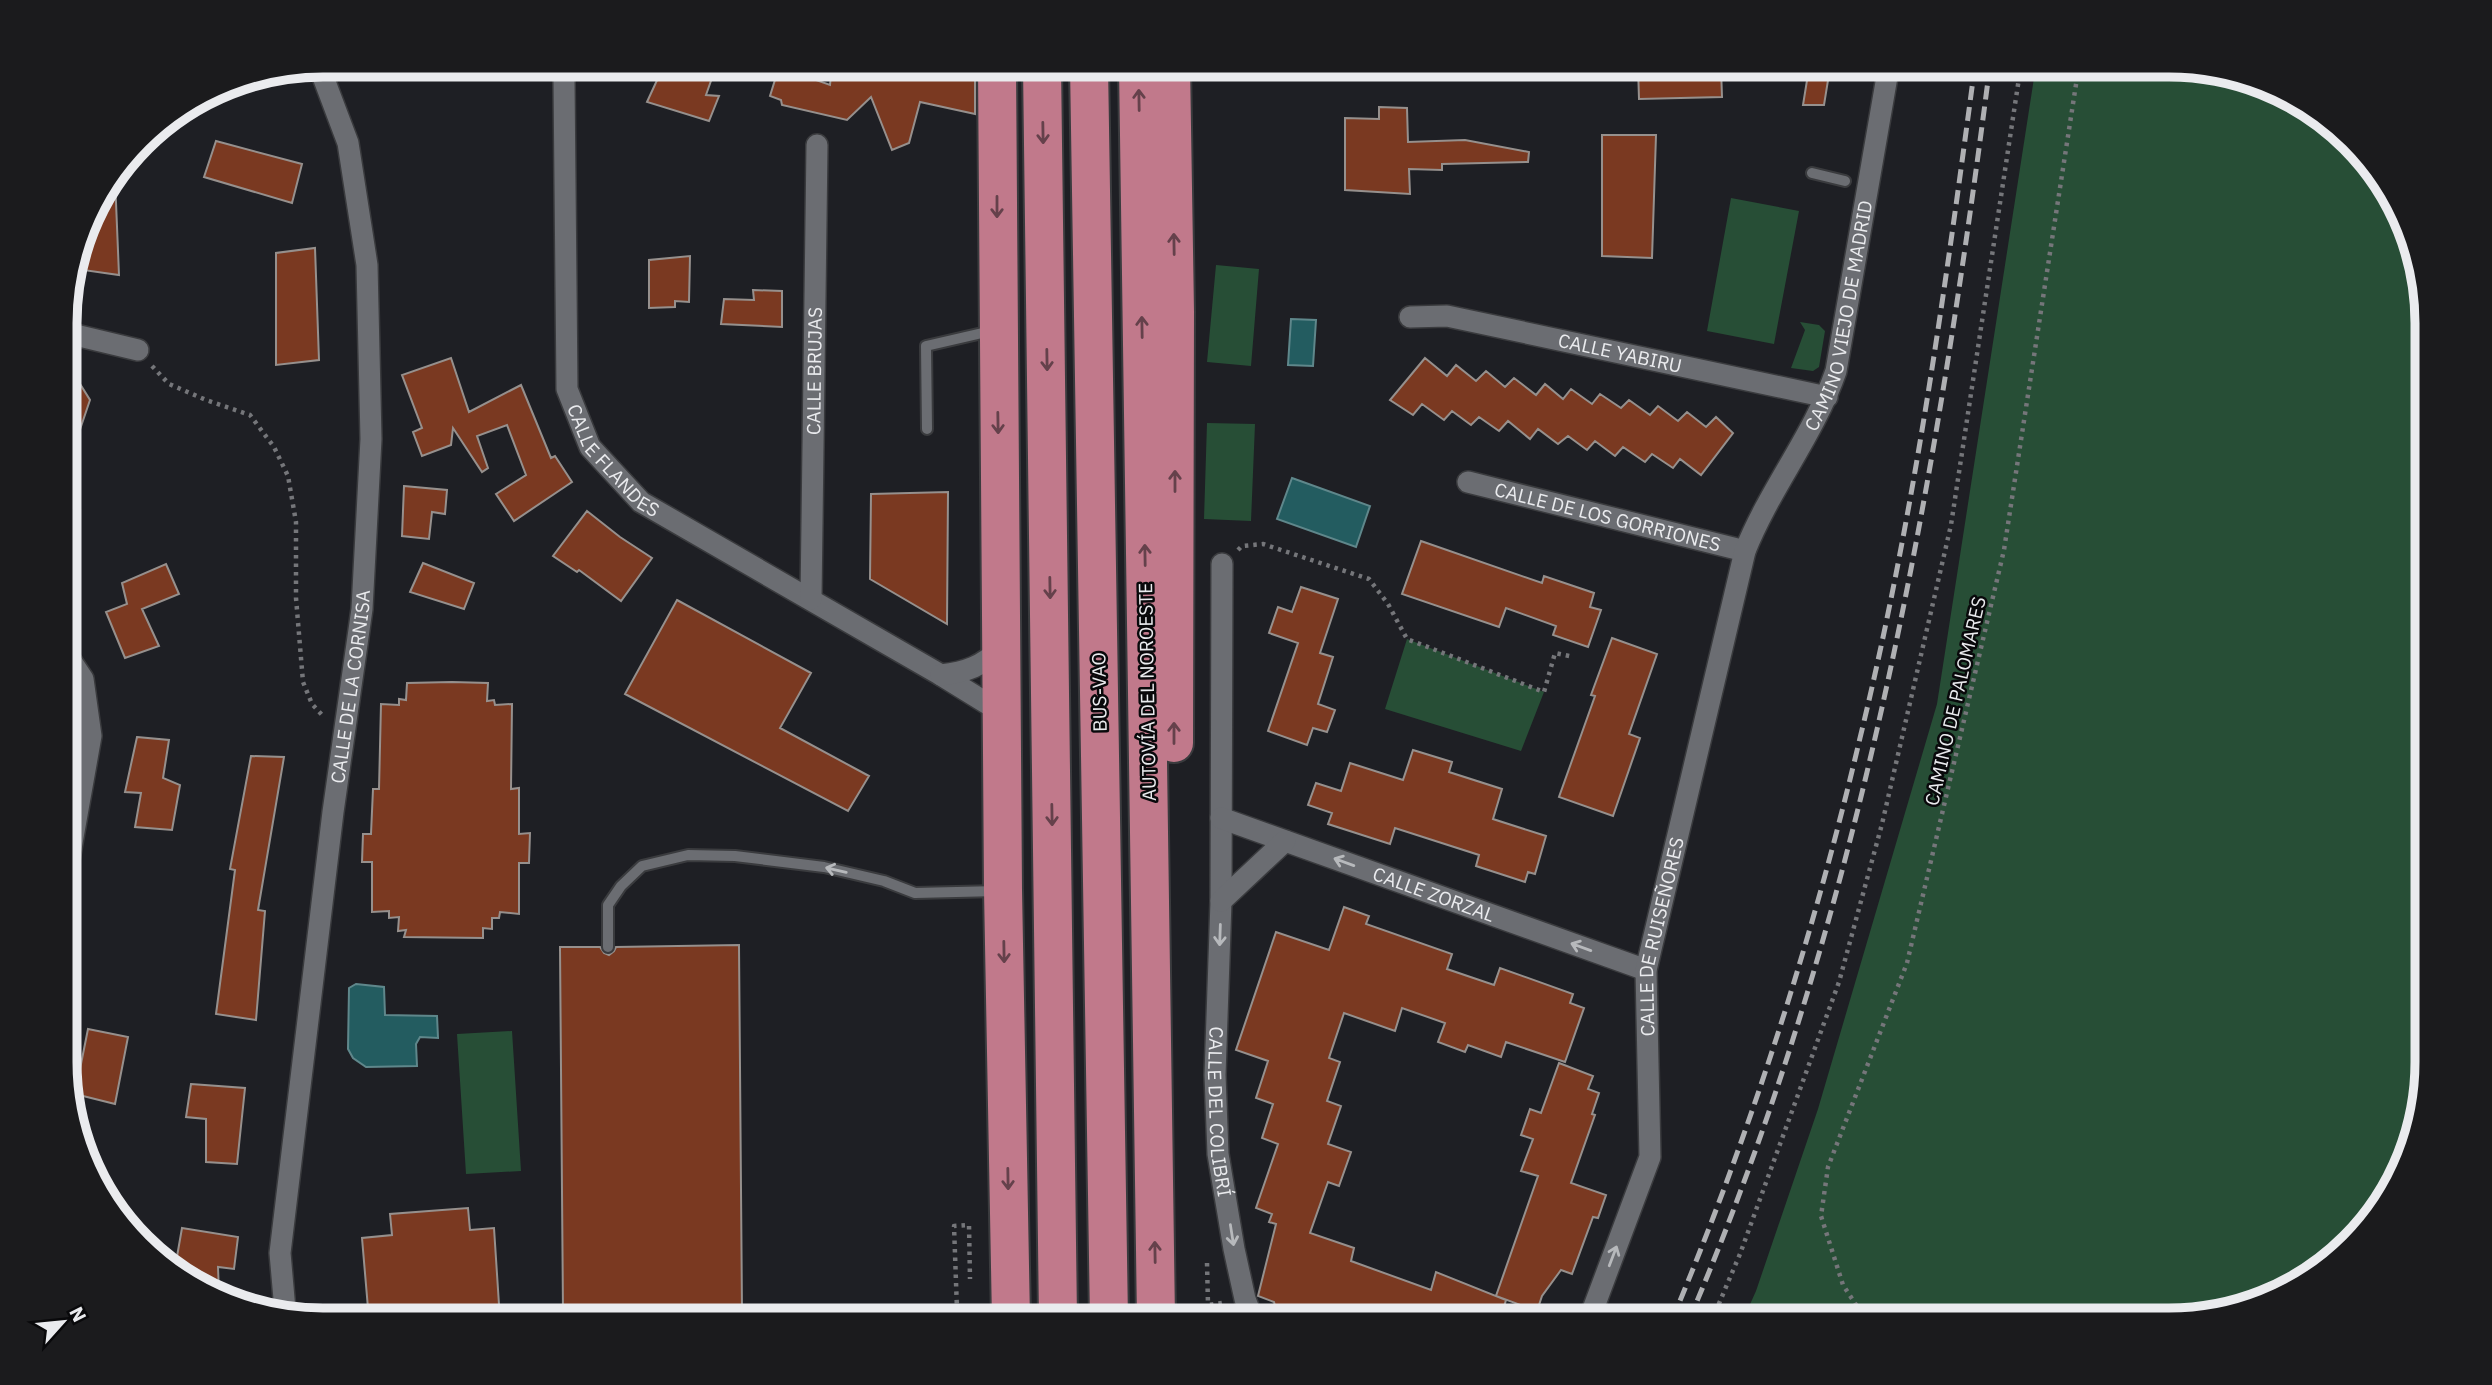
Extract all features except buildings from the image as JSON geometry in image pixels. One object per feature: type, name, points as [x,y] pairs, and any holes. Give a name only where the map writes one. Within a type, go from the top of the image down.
[{"type":"highway","points":[[997,78],[1001,712],[1011,1308]]},
{"type":"highway","points":[[1042,78],[1058,1308]]},
{"type":"highway","name":"BUS-VAO","points":[[1090,78],[1109,1308]]},
{"type":"highway","name":"AUTOVÍA DEL NOROESTE","points":[[1138,78],[1156,1308]]},
{"type":"highway","points":[[1151,1064],[1172,1035],[1175,312],[1171,78]]},
{"type":"street","name":"CAMINO VIEJO DE MADRID","points":[[1745,551],[1757,520],[1812,428],[1836,371],[1887,77]]},
{"type":"street","name":"CALLE DE LA CORNISA","points":[[285,1305],[280,1253],[344,731],[362,609],[371,439],[367,265],[348,142],[324,78]]},
{"type":"street","name":"CALLE FLANDES","points":[[564,80],[567,389],[590,447],[641,502],[942,675],[1001,712]]},
{"type":"street","name":"CALLE BRUJAS","points":[[811,599],[817,145]]},
{"type":"street","name":"CALLE YABIRU","points":[[1410,317],[1447,317],[1827,397]]},
{"type":"street","points":[[78,336],[138,350]]},
{"type":"street","name":"CALLE DE LOS GORRIONES","points":[[1468,482],[1745,551]]},
{"type":"street","name":"CALLE DE RUISEÑORES","points":[[1594,1307],[1650,1157],[1646,970],[1745,551]]},
{"type":"street","name":"CALLE DEL COLIBRÍ","points":[[1222,564],[1221,901],[1215,1076],[1218,1154],[1234,1249],[1248,1308]]},
{"type":"street","points":[[942,675],[960,673],[979,666],[1001,648]]},
{"type":"street","points":[[77,813],[91,736],[83,679],[78,671]]},
{"type":"street","name":"CALLE ZORZAL","points":[[1221,818],[1646,970]]},
{"type":"street","points":[[1221,901],[1285,841]]},
{"type":"lane","points":[[1812,173],[1845,181]]},
{"type":"lane","points":[[927,429],[926,346],[998,330]]},
{"type":"lane","points":[[608,947],[608,905],[621,886],[642,866],[688,855],[789,861],[884,881],[915,893],[1003,890]]},
{"type":"path","points":[[1717,1307],[1740,1254],[1839,982],[1882,824],[1951,525],[2019,77]]},
{"type":"path","name":"CAMINO DE PALOMARES","points":[[1858,1307],[1843,1285],[1821,1216],[1828,1167],[1907,963],[2004,550],[2077,77]]},
{"type":"path","points":[[138,350],[169,384],[250,415],[274,447],[288,476],[296,522],[296,598],[303,682],[318,711],[344,731]]},
{"type":"path","points":[[1222,564],[1242,546],[1262,544],[1369,579],[1388,604],[1407,639],[1544,692],[1555,653],[1574,657]]},
{"type":"path","points":[[957,1308],[954,1226],[970,1225],[970,1279]]},
{"type":"path","points":[[1207,1263],[1208,1308]]},
{"type":"path","points":[[1208,1304],[1222,1303],[1222,1308]]},
{"type":"green space","points":[[2034,77],[2201,79],[2248,90],[2278,102],[2306,118],[2343,149],[2374,186],[2390,214],[2402,244],[2413,291],[2415,1062],[2407,1126],[2390,1171],[2374,1199],[2354,1224],[2306,1267],[2278,1283],[2248,1295],[2201,1306],[1749,1307],[1818,1109],[1937,704]]},
{"type":"green space","points":[[1731,198],[1799,211],[1774,344],[1707,331]]},
{"type":"green space","points":[[1216,265],[1259,269],[1251,366],[1207,362]]},
{"type":"green space","points":[[1800,322],[1819,325],[1825,331],[1819,367],[1813,371],[1791,368],[1805,330]]},
{"type":"green space","points":[[1207,423],[1255,424],[1251,521],[1204,519]]},
{"type":"green space","points":[[1407,639],[1544,692],[1521,751],[1385,709]]},
{"type":"green space","points":[[512,1031],[521,1171],[466,1174],[457,1034]]},
{"type":"water","points":[[1291,319],[1316,320],[1313,366],[1288,365]]},
{"type":"water","points":[[1292,478],[1370,506],[1356,547],[1277,519]]},
{"type":"water","points":[[356,984],[384,987],[385,1015],[437,1016],[438,1038],[420,1037],[416,1044],[417,1066],[366,1067],[353,1058],[348,1049],[349,988]]},
{"type":"railway","points":[[1677,1307],[1728,1178],[1778,1033],[1822,886],[1860,738],[1897,571],[1912,487],[1940,319],[1973,77]]},
{"type":"railway","points":[[1694,1307],[1749,1169],[1800,1015],[1845,860],[1883,703],[1916,545],[1944,385],[1988,77]]}]
